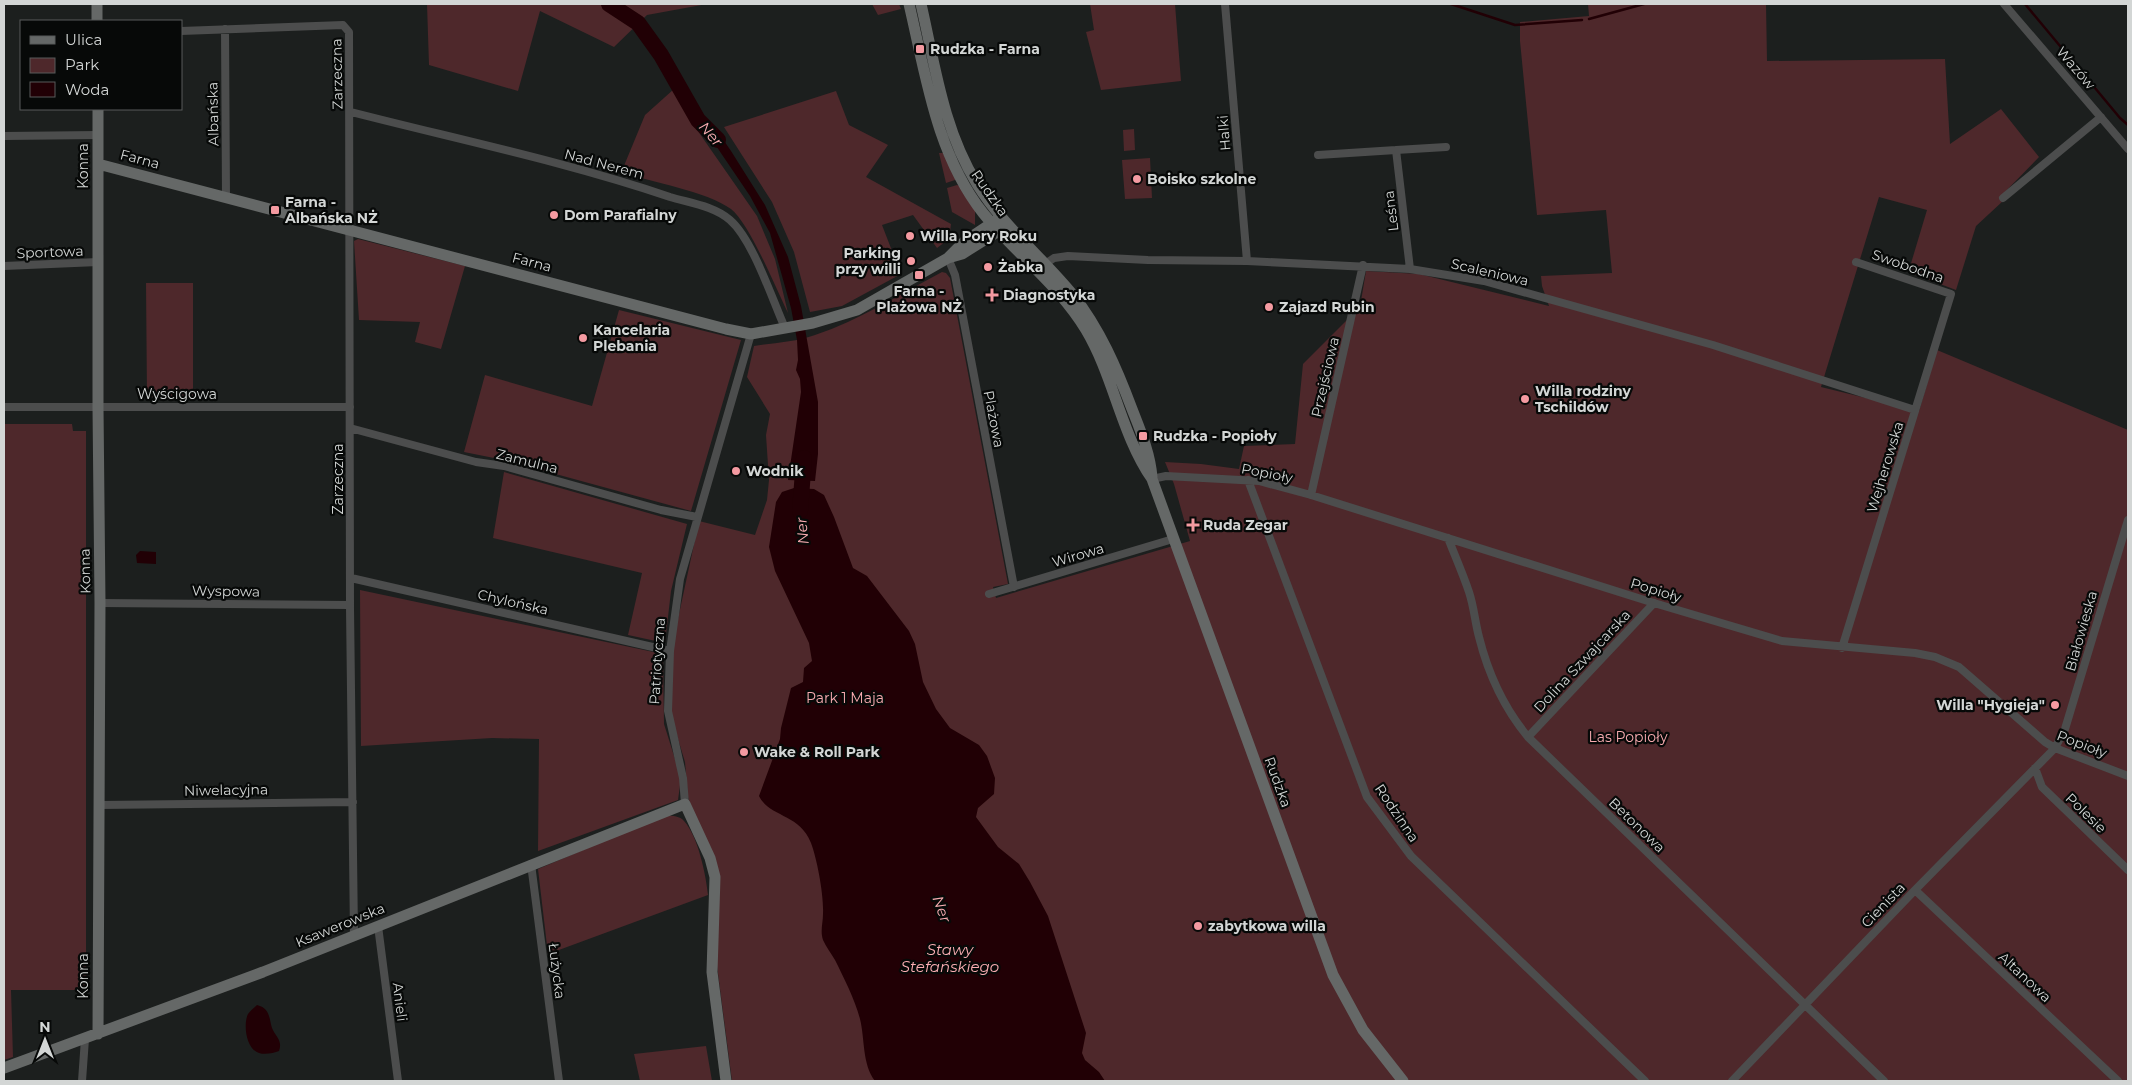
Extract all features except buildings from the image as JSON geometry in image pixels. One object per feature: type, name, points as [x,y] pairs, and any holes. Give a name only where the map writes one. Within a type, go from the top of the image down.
[{"type":"street","points":[[97,4],[97,20]]},
{"type":"street","name":"Rudzka","points":[[909,4],[943,142],[967,190],[1000,224],[1044,264],[1073,295],[1103,341],[1143,436],[1150,459],[1152,479],[1173,539],[1330,969],[1363,1030],[1403,1081]]},
{"type":"street","name":"Rudzka","points":[[921,4],[954,139],[1000,224],[1055,289],[1085,329],[1109,379],[1140,462],[1152,479]]},
{"type":"street","name":"Halki","points":[[1225,4],[1247,261]]},
{"type":"street","name":"Wazów","points":[[2004,4],[2128,149]]},
{"type":"street","name":"Zarzeczna","points":[[225,29],[343,26],[349,32],[351,112],[350,605],[354,935]]},
{"type":"street","points":[[182,31],[225,29]]},
{"type":"street","name":"Albańska","points":[[225,29],[226,198]]},
{"type":"street","name":"Konna","points":[[98,110],[100,603],[98,1034]]},
{"type":"street","name":"Nad Nerem","points":[[351,112],[651,190],[720,213],[735,225],[748,245],[788,327]]},
{"type":"street","points":[[2003,198],[2101,117]]},
{"type":"street","points":[[4,136],[98,135]]},
{"type":"street","points":[[1318,155],[1446,147]]},
{"type":"street","name":"Leśna","points":[[1396,150],[1410,269]]},
{"type":"street","name":"Farna","points":[[98,164],[750,334],[813,323],[857,310],[948,258],[962,254],[1000,224]]},
{"type":"street","name":"Scaleniowa","points":[[1044,264],[1054,258],[1065,256],[1247,261],[1410,269],[1486,282],[1713,345],[1915,410]]},
{"type":"street","name":"Plażowa","points":[[948,258],[955,275],[1014,587]]},
{"type":"street","name":"Sportowa","points":[[4,266],[98,262]]},
{"type":"street","name":"Swobodna","points":[[1856,262],[1951,294]]},
{"type":"street","name":"Przejściowa","points":[[1311,495],[1363,266]]},
{"type":"street","name":"Wejherowska","points":[[1842,648],[1951,294]]},
{"type":"street","name":"Patriotyczna","points":[[726,1081],[712,972],[715,877],[710,858],[685,804],[684,778],[668,711],[670,651],[680,579],[750,334]]},
{"type":"street","name":"Wyścigowa","points":[[4,407],[350,407]]},
{"type":"street","name":"Zamulna","points":[[350,428],[476,462],[504,466],[661,510],[697,517]]},
{"type":"street","name":"Popioły","points":[[1152,479],[1166,476],[1248,480],[1311,495],[1654,603],[1782,641],[1842,648],[1915,653],[1949,662],[1959,667],[2035,734],[2055,748],[2128,776]]},
{"type":"street","name":"Rodzinna","points":[[1248,480],[1367,797],[1411,856],[1645,1081]]},
{"type":"street","name":"Białowieska","points":[[2055,748],[2065,729],[2128,520]]},
{"type":"street","name":"Betonowa","points":[[1448,538],[1469,592],[1478,636],[1487,664],[1499,693],[1515,722],[1528,737],[1884,1081]]},
{"type":"street","name":"Wirowa","points":[[989,594],[1173,539]]},
{"type":"street","name":"Chylońska","points":[[351,578],[670,651]]},
{"type":"street","name":"Wyspowa","points":[[100,603],[350,605]]},
{"type":"street","name":"Dolina Szwajcarska","points":[[1528,737],[1654,603]]},
{"type":"street","name":"Cienista","points":[[1732,1081],[1914,890],[2055,748]]},
{"type":"street","name":"Polesie","points":[[2035,768],[2042,787],[2128,870]]},
{"type":"street","name":"Niwelacyjna","points":[[100,805],[352,802]]},
{"type":"street","name":"Ksawerowska","points":[[4,1068],[263,972],[685,804]]},
{"type":"street","name":"Łużycka","points":[[531,864],[559,1081]]},
{"type":"street","name":"Altanowa","points":[[1914,890],[2118,1081]]},
{"type":"street","name":"Anieli","points":[[378,926],[398,1081]]},
{"type":"street","points":[[82,1081],[85,1039]]},
{"type":"green space","points":[[427,4],[707,4],[647,15],[614,47],[540,11],[518,91],[429,65]]},
{"type":"green space","points":[[872,4],[899,4],[901,9],[878,15]]},
{"type":"green space","points":[[1090,4],[1175,4],[1181,81],[1101,90],[1086,32],[1094,30]]},
{"type":"green space","points":[[1588,4],[1766,4],[1767,61],[1945,59],[1950,144],[2001,109],[2039,157],[2001,196],[2003,201],[1976,226],[1956,290],[1911,273],[1909,270],[1927,210],[1879,197],[1821,387],[1919,411],[1937,350],[2128,430],[2128,1081],[732,1081],[716,958],[720,879],[688,797],[685,762],[671,716],[673,642],[699,521],[755,535],[767,500],[769,480],[766,435],[770,414],[747,377],[754,346],[800,339],[832,329],[942,272],[946,273],[950,278],[1008,584],[993,587],[996,598],[1190,541],[1174,484],[1165,462],[1239,469],[1244,446],[1295,444],[1303,364],[1360,307],[1366,271],[1419,274],[1549,306],[1542,286],[1541,276],[1612,273],[1606,210],[1537,215],[1520,41],[1520,22],[1589,16]]},
{"type":"green space","points":[[674,89],[693,124],[757,216],[775,259],[788,313],[754,242],[731,209],[694,192],[621,173],[645,115]]},
{"type":"green space","points":[[836,91],[849,125],[888,145],[866,177],[951,224],[949,239],[937,248],[913,215],[882,225],[901,274],[842,306],[810,312],[794,252],[772,202],[724,127]]},
{"type":"green space","name":"Boisko szkolne","points":[[1134,129],[1135,150],[1124,151],[1123,130]]},
{"type":"green space","points":[[939,153],[943,153],[956,178],[955,180],[946,183]]},
{"type":"green space","name":"Boisko szkolne","points":[[1150,158],[1152,198],[1125,199],[1122,160]]},
{"type":"green space","points":[[960,186],[975,210],[975,225],[952,212],[947,188]]},
{"type":"green space","points":[[358,239],[465,266],[441,349],[415,342],[420,322],[359,320],[354,241]]},
{"type":"green space","points":[[146,283],[193,283],[193,397],[147,397]]},
{"type":"green space","points":[[619,310],[741,340],[691,511],[504,460],[464,452],[485,375],[592,406]]},
{"type":"green space","points":[[4,424],[72,424],[73,431],[86,431],[86,990],[11,990],[13,1057],[4,1060]]},
{"type":"green space","points":[[504,472],[687,524],[671,591],[665,643],[628,635],[642,573],[493,538]]},
{"type":"green space","points":[[360,590],[663,654],[664,724],[681,778],[678,800],[538,851],[539,739],[492,738],[361,746]]},
{"type":"green space","points":[[666,815],[680,818],[689,828],[700,856],[708,895],[548,954],[538,869]]},
{"type":"green space","points":[[706,1046],[712,1081],[640,1081],[634,1054]]},
{"type":"water","points":[[708,123],[718,132],[765,205],[788,257],[801,306],[818,402],[818,454],[815,481],[788,480],[801,392],[800,379],[796,370],[798,360],[797,340],[791,308],[770,233],[750,196],[702,125]]},
{"type":"water","name":"Stawy Stefańskiego","points":[[794,488],[814,489],[824,495],[853,568],[867,576],[909,631],[915,644],[923,682],[936,709],[950,728],[979,745],[987,756],[995,778],[994,794],[978,808],[976,817],[998,847],[1019,864],[1048,916],[1086,1033],[1082,1053],[1085,1060],[1099,1072],[1105,1081],[875,1081],[871,1074],[866,1059],[862,1027],[855,1004],[846,982],[822,937],[823,906],[821,887],[818,867],[811,843],[806,833],[799,826],[770,808],[759,796],[780,739],[791,688],[803,682],[804,668],[812,661],[809,643],[775,571],[769,547],[776,502],[782,492]]},
{"type":"water","points":[[140,551],[156,552],[156,564],[137,563],[136,555]]},
{"type":"water","points":[[257,1005],[267,1011],[272,1028],[280,1044],[279,1051],[267,1054],[259,1053],[248,1042],[247,1018]]},
{"type":"waterway","name":"Ner","points":[[609,4],[638,23],[661,55],[698,120],[718,140]]},
{"type":"waterway","points":[[1451,4],[1515,25],[1582,20]]},
{"type":"waterway","points":[[1589,19],[1644,4]]},
{"type":"waterway","points":[[2025,4],[2120,118],[2128,125]]},
{"type":"waterway","name":"Ner","points":[[800,511],[804,458]]},
{"type":"place","name":"Rudzka - Farna","points":[[920,49]]},
{"type":"place","name":"Boisko szkolne","points":[[1137,179]]},
{"type":"place","name":"Farna - Albańska NŻ","points":[[275,210]]},
{"type":"place","name":"Dom Parafialny","points":[[554,215]]},
{"type":"place","name":"Willa Pory Roku","points":[[910,236]]},
{"type":"place","name":"Parking przy willi","points":[[911,261]]},
{"type":"place","name":"Żabka","points":[[988,267]]},
{"type":"place","name":"Farna - Plażowa NŻ","points":[[919,275]]},
{"type":"place","name":"Diagnostyka","points":[[992,295]]},
{"type":"place","name":"Zajazd Rubin","points":[[1269,307]]},
{"type":"place","name":"Kancelaria Plebania","points":[[583,338]]},
{"type":"place","name":"Willa rodziny Tschildów","points":[[1525,399]]},
{"type":"place","name":"Rudzka - Popioły","points":[[1143,436]]},
{"type":"place","name":"Wodnik","points":[[736,471]]},
{"type":"place","name":"Ruda Zegar","points":[[1193,525]]},
{"type":"place","name":"Willa \"Hygieja\"","points":[[2055,705]]},
{"type":"place","name":"Wake & Roll Park","points":[[744,752]]},
{"type":"place","name":"zabytkowa willa","points":[[1198,926]]},
{"type":"park label","name":"Park 1 Maja","points":[[845,698]]},
{"type":"park label","name":"Las Popioły","points":[[1628,737]]}]
